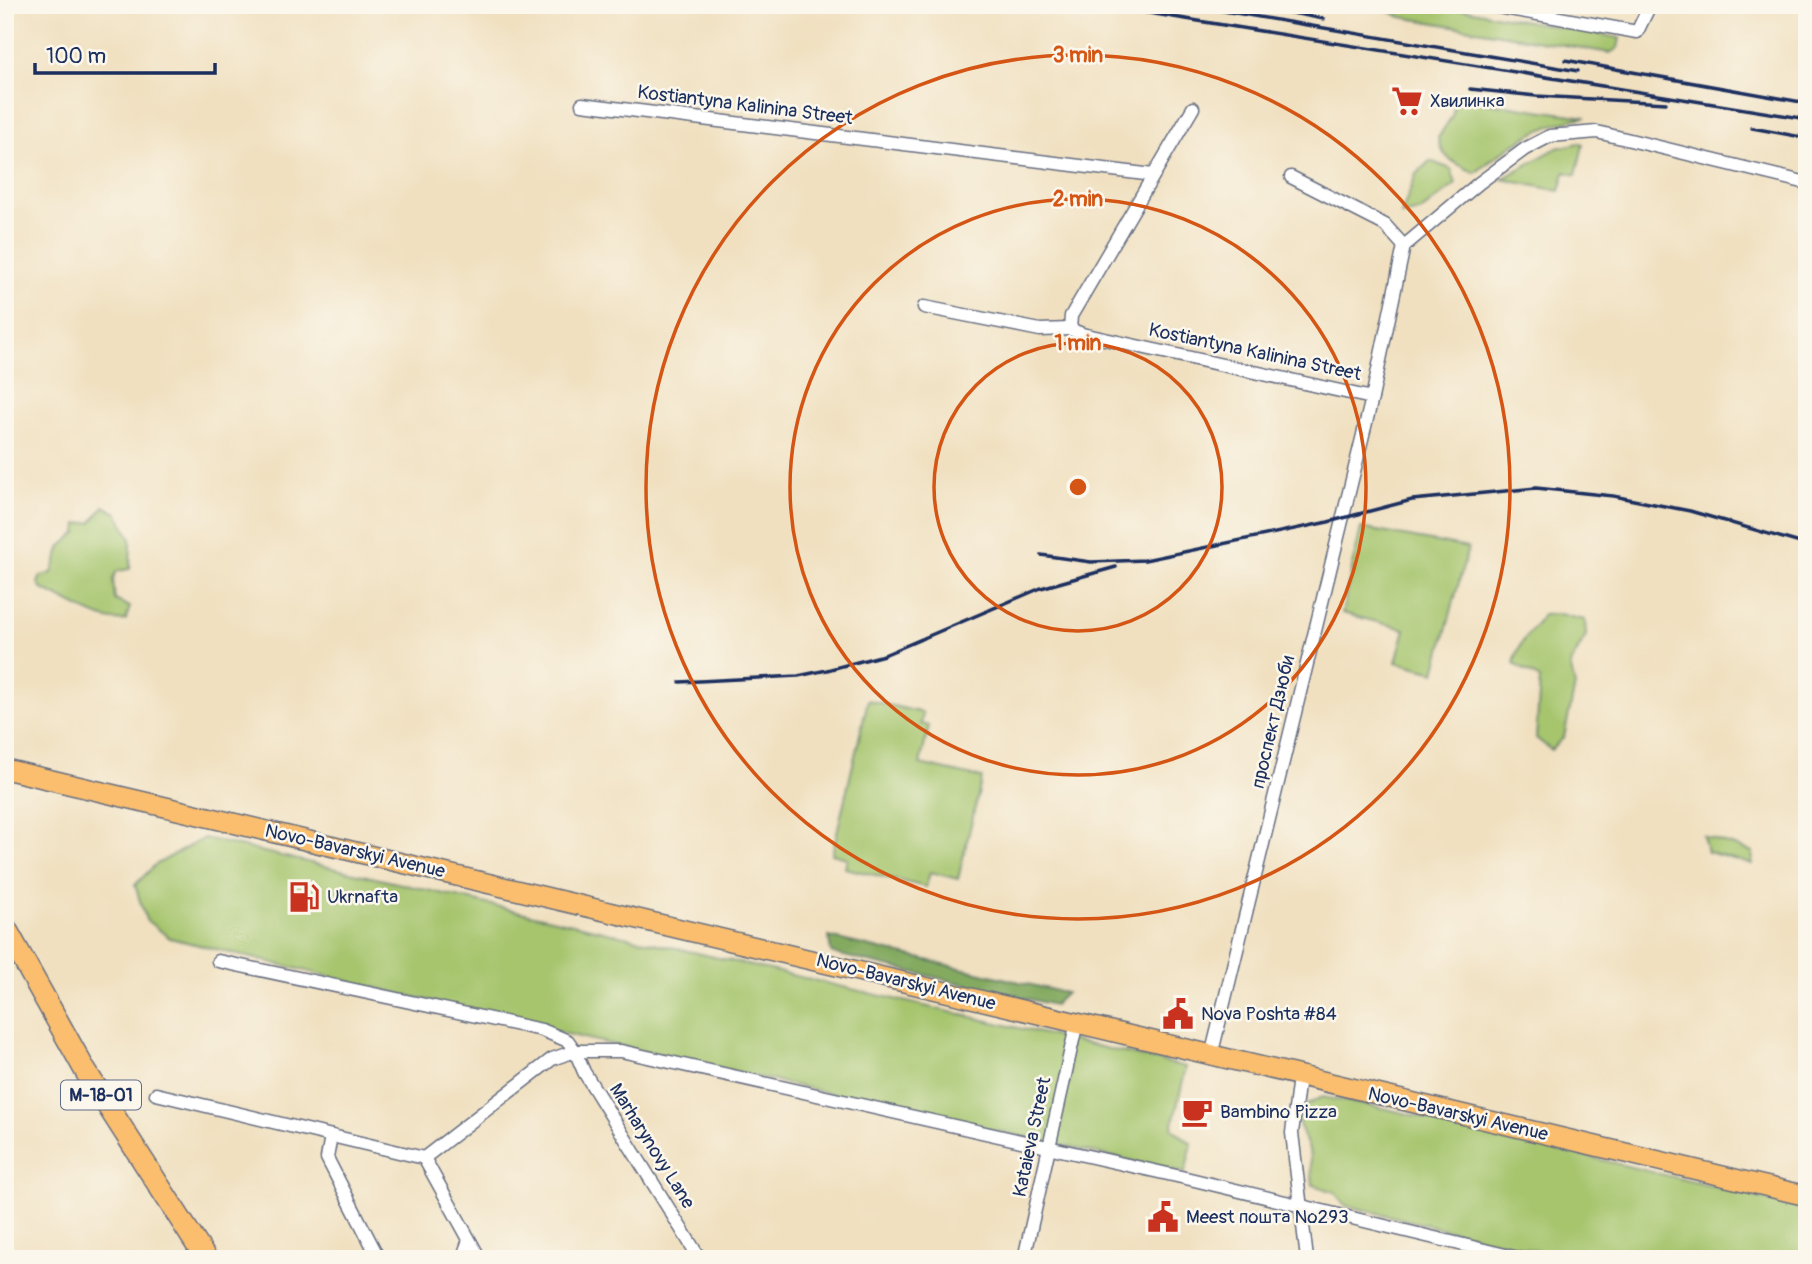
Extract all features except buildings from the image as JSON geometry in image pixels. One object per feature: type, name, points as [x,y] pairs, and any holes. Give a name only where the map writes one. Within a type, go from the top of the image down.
[{"type":"highway","name":"М-18-01","points":[[5,927],[86,1072],[206,1259]]},
{"type":"main road","name":"Novo-Bavarskyi Avenue","points":[[5,769],[1807,1196]]},
{"type":"street","points":[[1487,5],[1637,32],[1650,5]]},
{"type":"street","name":"Kostiantyna Kalinina Street","points":[[582,104],[1153,175]]},
{"type":"street","points":[[1070,329],[1071,316],[1193,108]]},
{"type":"street","points":[[1291,177],[1385,225],[1404,246],[1488,176],[1525,149],[1550,136],[1597,132],[1807,183]]},
{"type":"street","name":"Kostiantyna Kalinina Street","points":[[924,307],[1040,330],[1070,329],[1082,334],[1372,397],[1404,246]]},
{"type":"street","name":"проспект Дзюби","points":[[1211,1056],[1372,397]]},
{"type":"street","points":[[218,961],[542,1030],[568,1041],[575,1051]]},
{"type":"street","name":"Kataieva Street","points":[[1024,1259],[1077,1022]]},
{"type":"street","points":[[424,1158],[552,1059],[575,1051],[621,1051],[1522,1259]]},
{"type":"street","name":"Marharynovy Lane","points":[[575,1051],[584,1072],[700,1259]]},
{"type":"street","points":[[1299,1077],[1293,1133],[1307,1259]]},
{"type":"street","points":[[156,1094],[424,1158],[480,1259]]},
{"type":"street","points":[[331,1136],[327,1158],[379,1259]]},
{"type":"street","points":[[462,1259],[469,1240]]},
{"type":"green space","points":[[1386,5],[1440,5],[1620,38],[1618,48],[1610,53],[1401,17],[1386,10]]},
{"type":"green space","points":[[1456,98],[1586,117],[1554,125],[1526,137],[1475,173],[1446,156],[1438,138],[1452,116]]},
{"type":"green space","points":[[1579,143],[1583,145],[1576,175],[1565,172],[1560,191],[1502,179],[1557,148]]},
{"type":"green space","points":[[1430,161],[1451,169],[1456,184],[1421,211],[1401,215],[1416,174]]},
{"type":"green space","points":[[104,506],[117,513],[131,539],[130,569],[117,571],[113,579],[115,600],[130,607],[126,620],[116,621],[95,615],[42,589],[38,583],[41,576],[52,573],[61,546],[77,533],[78,524],[92,522]]},
{"type":"green space","points":[[1361,528],[1468,548],[1435,672],[1396,662],[1405,629],[1342,613]]},
{"type":"green space","points":[[1559,614],[1585,620],[1586,636],[1570,664],[1575,686],[1564,737],[1551,750],[1536,738],[1540,679],[1514,664],[1522,643],[1543,615]]},
{"type":"green space","points":[[868,700],[923,713],[921,724],[929,726],[920,764],[982,778],[958,879],[930,872],[926,887],[845,868],[847,858],[832,854]]},
{"type":"green space","points":[[1703,836],[1753,852],[1752,864],[1707,852]]},
{"type":"green space","points":[[204,838],[1186,1067],[1172,1128],[1192,1144],[1185,1173],[588,1039],[170,938],[146,920],[135,885],[155,865]]},
{"type":"green space","points":[[829,937],[1066,993],[1054,1005],[831,953]]},
{"type":"green space","points":[[1322,1097],[1387,1109],[1807,1209],[1807,1259],[1571,1259],[1344,1205],[1335,1192],[1313,1185],[1309,1150],[1298,1121],[1299,1109]]},
{"type":"railway","points":[[1099,5],[1807,119]]},
{"type":"railway","points":[[1188,5],[1578,71]]},
{"type":"railway","points":[[1276,10],[1324,19]]},
{"type":"railway","points":[[1565,60],[1807,103]]},
{"type":"railway","points":[[1470,89],[1536,96],[1666,103]]},
{"type":"railway","points":[[1752,128],[1807,138]]},
{"type":"railway","points":[[1041,555],[1091,562],[1145,560],[1328,522],[1412,500],[1536,488],[1613,496],[1690,511],[1807,545]]},
{"type":"railway","points":[[680,682],[798,676],[884,655],[1041,588],[1116,567]]},
{"type":"place","name":"Хвилинка","points":[[1407,101]]},
{"type":"place","name":"Ukrnafta","points":[[304,897]]},
{"type":"place","name":"Nova Poshta #84","points":[[1178,1014]]},
{"type":"place","name":"Bambino Pizza","points":[[1197,1112]]},
{"type":"place","name":"Meest пошта №293","points":[[1163,1217]]}]
